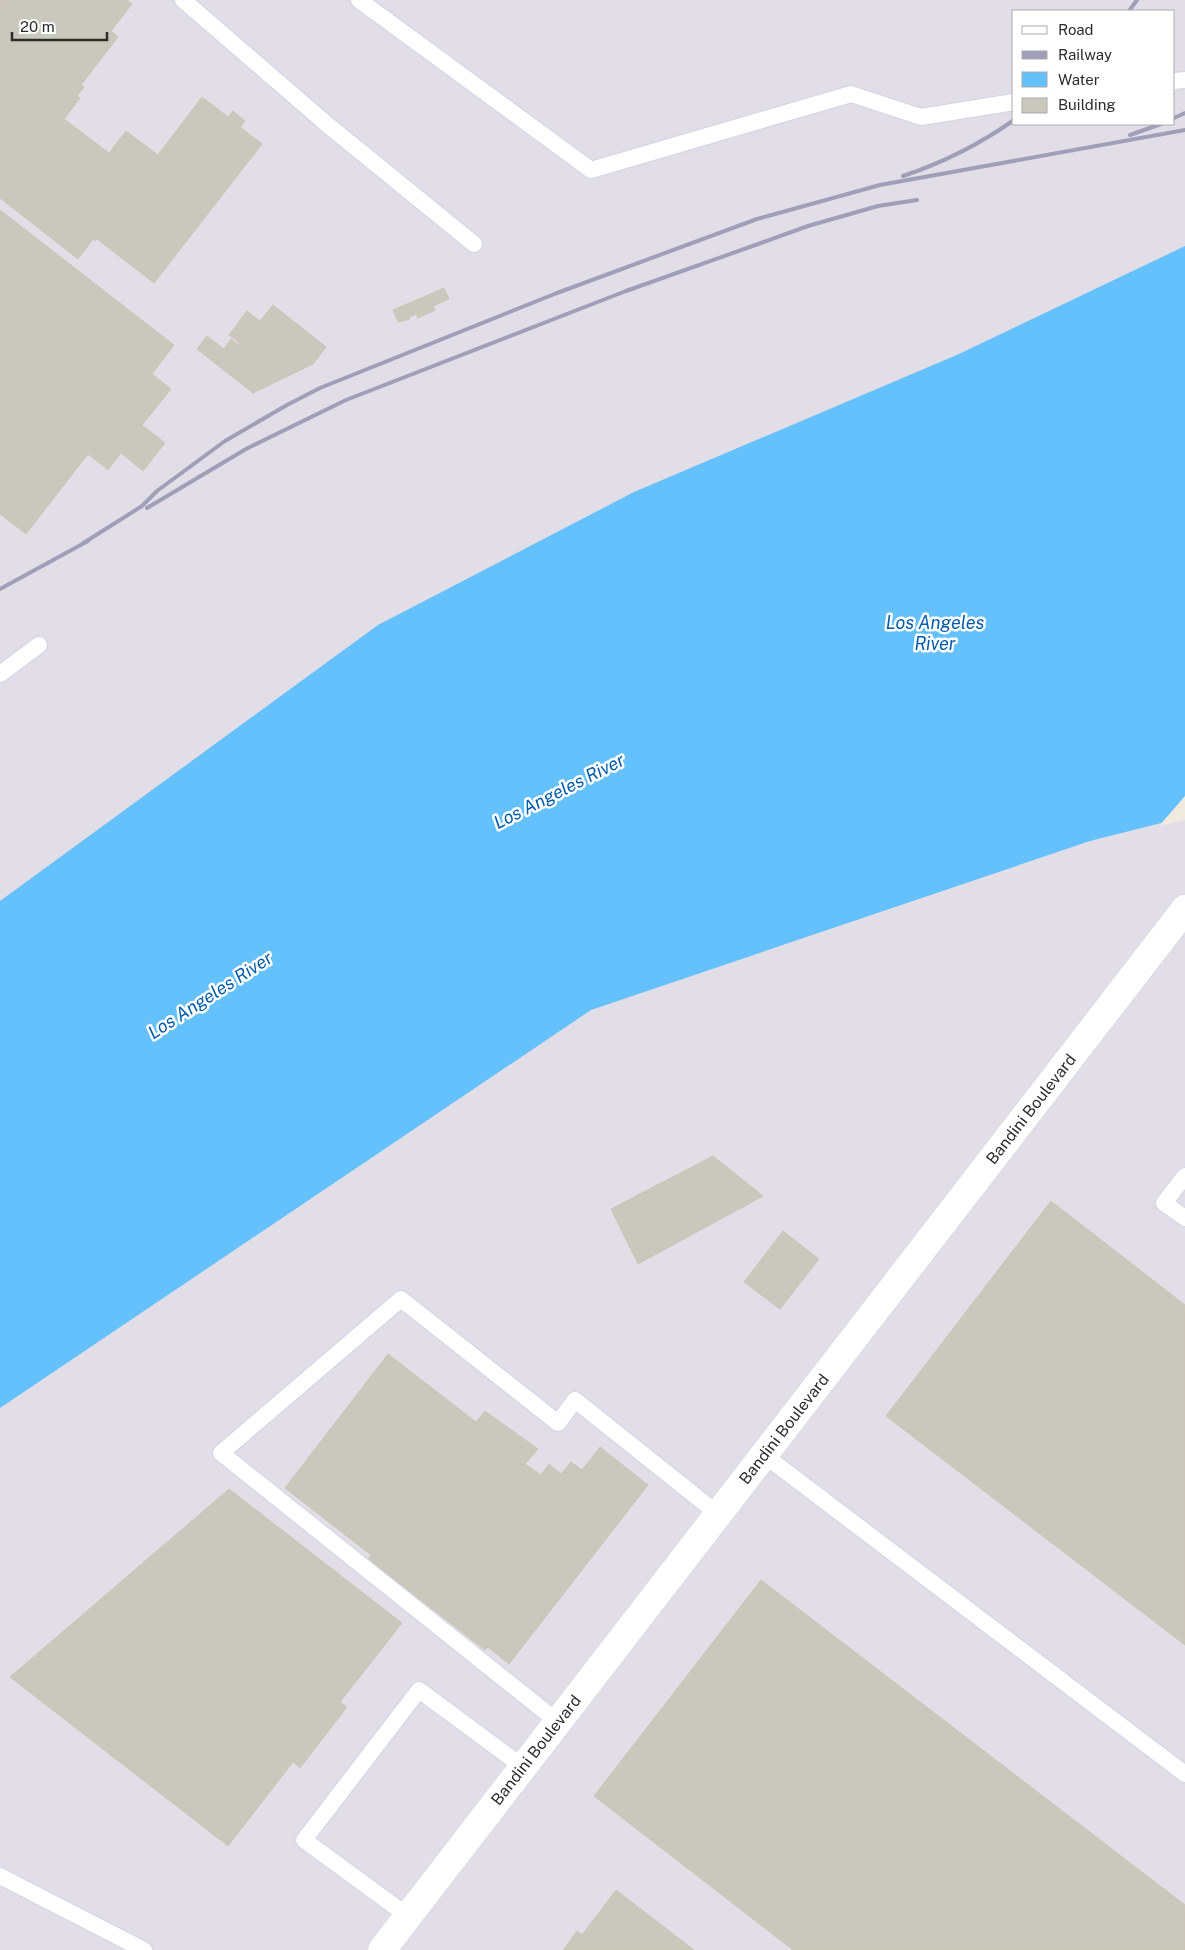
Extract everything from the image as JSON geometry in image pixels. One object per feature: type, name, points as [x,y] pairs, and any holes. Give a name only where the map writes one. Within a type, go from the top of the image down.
[{"type":"main road","name":"Bandini Boulevard","points":[[382,1950],[718,1514],[1182,919]]},
{"type":"lane","points":[[183,0],[329,126],[474,244]]},
{"type":"lane","points":[[359,0],[591,170],[851,94],[921,117],[1012,102]]},
{"type":"lane","points":[[0,674],[39,645]]},
{"type":"lane","points":[[1185,1176],[1164,1203],[1185,1218]]},
{"type":"lane","points":[[558,1722],[221,1453],[401,1299],[558,1423],[575,1400],[718,1514]]},
{"type":"lane","points":[[764,1455],[1185,1774]]},
{"type":"lane","points":[[408,1916],[304,1840],[420,1690],[524,1767]]},
{"type":"lane","points":[[0,1876],[144,1950]]},
{"type":"shaded area","points":[[0,0],[1185,0],[1185,1950],[0,1950]]},
{"type":"water","name":"Los Angeles River","points":[[1185,246],[1185,817],[1090,841],[591,1010],[0,1408],[0,901],[378,625],[634,492],[959,354]]},
{"type":"pier","points":[[1185,796],[1185,820],[1159,826]]},
{"type":"building","points":[[0,0],[126,0],[132,4],[111,31],[118,37],[81,85],[84,87],[77,96],[80,98],[64,119],[109,153],[126,131],[158,155],[202,97],[228,117],[233,111],[245,121],[240,127],[262,144],[154,283],[97,239],[95,241],[93,239],[78,259],[0,198]]},
{"type":"building","points":[[0,210],[174,345],[152,374],[171,389],[142,425],[165,443],[143,471],[121,453],[108,470],[88,454],[26,534],[0,514]]},
{"type":"building","points":[[444,288],[449,299],[433,306],[435,310],[418,318],[416,314],[409,317],[410,319],[398,322],[393,310]]},
{"type":"building","points":[[273,305],[326,347],[313,364],[253,393],[197,349],[207,336],[224,349],[231,339],[239,345],[240,343],[229,335],[247,311],[260,321]]},
{"type":"building","points":[[713,1156],[763,1196],[638,1264],[611,1209]]},
{"type":"building","points":[[1051,1201],[1185,1305],[1185,1645],[886,1416]]},
{"type":"building","points":[[783,1231],[819,1259],[780,1309],[744,1282]]},
{"type":"building","points":[[388,1354],[476,1422],[485,1411],[538,1449],[525,1464],[541,1475],[549,1464],[561,1474],[571,1462],[582,1470],[600,1447],[648,1485],[509,1664],[488,1647],[485,1650],[368,1559],[371,1555],[285,1488]]},
{"type":"building","points":[[229,1489],[402,1623],[340,1702],[347,1707],[300,1768],[293,1762],[228,1846],[10,1677]]},
{"type":"building","points":[[761,1580],[1185,1905],[1185,1950],[793,1950],[594,1796]]},
{"type":"building","points":[[616,1890],[694,1950],[563,1950],[577,1931],[582,1935]]},
{"type":"railway","points":[[1130,10],[1137,0]]},
{"type":"railway","points":[[1175,118],[1185,113]]},
{"type":"railway","points":[[903,176],[960,152],[1012,121]]},
{"type":"railway","points":[[1130,135],[1158,125]]},
{"type":"railway","points":[[82,544],[142,506],[157,491],[225,441],[287,405],[320,388],[557,293],[757,219],[880,185],[1185,130]]},
{"type":"railway","points":[[147,508],[246,449],[346,400],[626,291],[808,226],[878,206],[917,200]]},
{"type":"railway","points":[[0,589],[88,541]]}]
